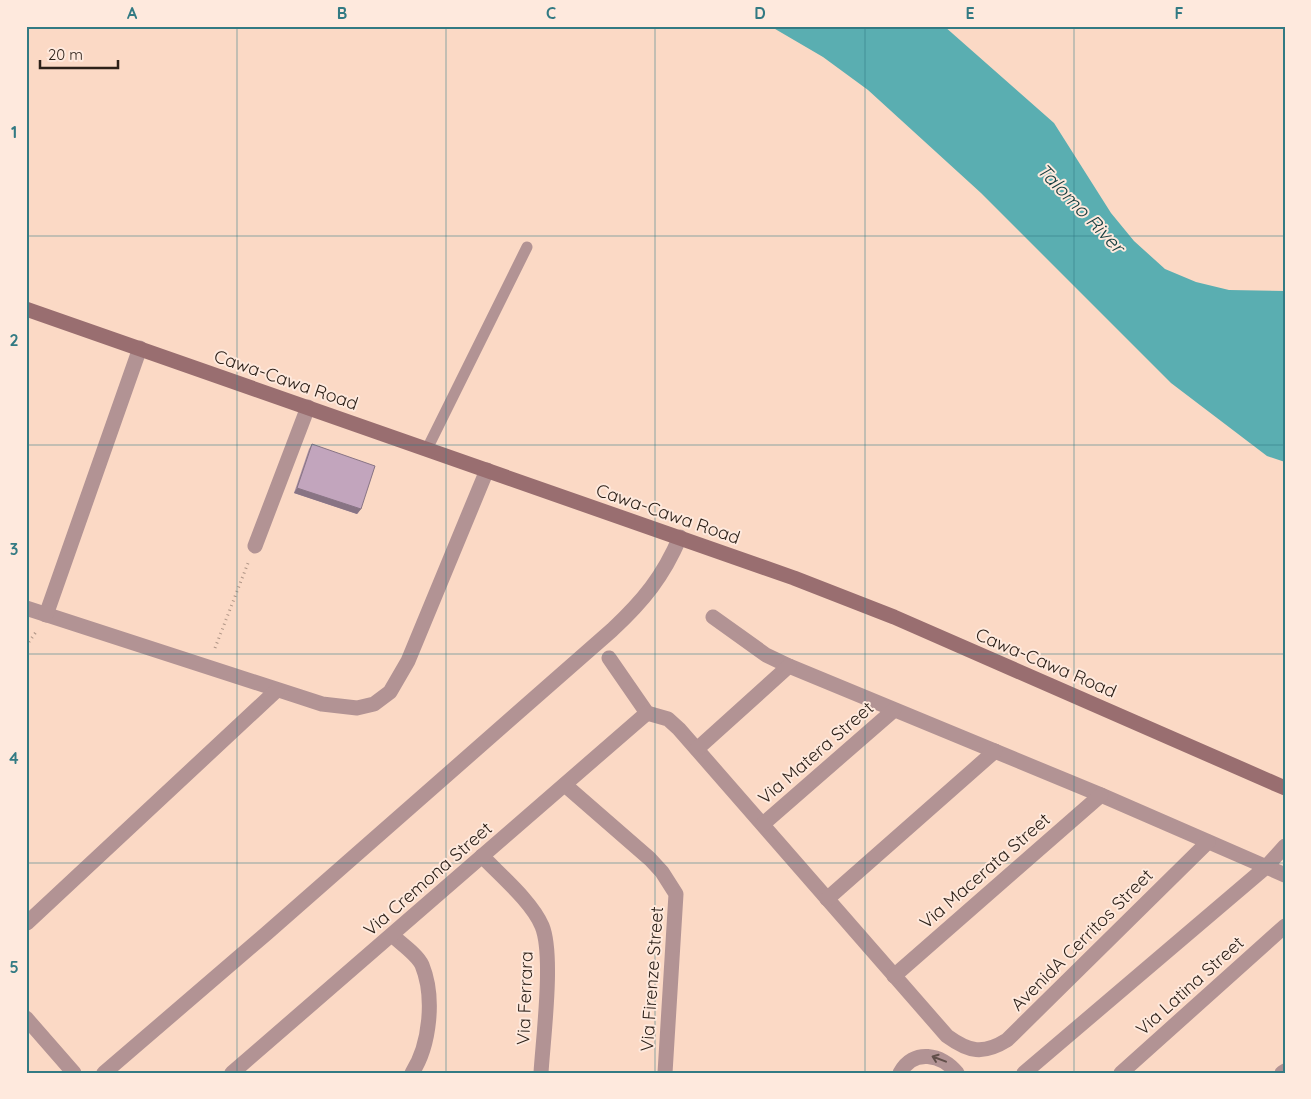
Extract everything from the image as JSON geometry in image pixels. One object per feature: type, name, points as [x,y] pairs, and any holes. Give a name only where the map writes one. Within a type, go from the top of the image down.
[{"type":"street","name":"Cawa-Cawa Road","points":[[26,309],[680,537],[894,617],[1285,788]]},
{"type":"street","points":[[46,615],[140,348]]},
{"type":"street","points":[[255,546],[308,407]]},
{"type":"street","points":[[26,608],[322,704],[348,708],[374,704],[390,692],[408,661],[487,470]]},
{"type":"street","points":[[104,1073],[267,933],[612,630],[648,595],[662,576],[680,537]]},
{"type":"street","points":[[713,617],[766,654],[789,666],[1101,795],[1285,875]]},
{"type":"street","points":[[609,658],[648,713],[668,719],[697,749],[894,976]]},
{"type":"street","points":[[697,749],[789,666]]},
{"type":"street","points":[[27,923],[277,690]]},
{"type":"street","name":"Via Matera Street","points":[[762,824],[894,710]]},
{"type":"street","name":"Via Cremona Street","points":[[233,1073],[648,713]]},
{"type":"street","points":[[827,899],[995,751]]},
{"type":"street","name":"Via Firenze Street","points":[[565,784],[650,859],[662,872],[676,894],[665,1073]]},
{"type":"street","name":"Via Macerata Street","points":[[894,976],[1101,795]]},
{"type":"street","name":"AvenidA Cerritos Street","points":[[894,976],[946,1036],[975,1051],[996,1047],[1007,1040],[1208,842]]},
{"type":"street","points":[[1024,1073],[1266,867],[1285,846]]},
{"type":"street","name":"Via Ferrara","points":[[482,856],[531,908],[542,926],[547,959],[541,1073]]},
{"type":"street","name":"Via Latina Street","points":[[1121,1073],[1285,926]]},
{"type":"street","points":[[392,935],[421,963],[429,1005],[426,1044],[421,1058],[412,1073]]},
{"type":"street","points":[[26,1018],[74,1073]]},
{"type":"street","points":[[900,1073],[909,1062],[926,1056],[944,1059],[957,1073]]},
{"type":"lane","points":[[427,449],[527,247]]},
{"type":"path","points":[[208,668],[255,546]]},
{"type":"water","name":"Talomo River","points":[[770,26],[944,26],[1054,123],[1111,213],[1134,241],[1165,269],[1196,282],[1229,290],[1285,291],[1285,462],[1267,456],[1171,383],[981,193],[868,90],[823,57]]},
{"type":"building","points":[[312,444],[375,466],[361,509],[297,488]]}]
